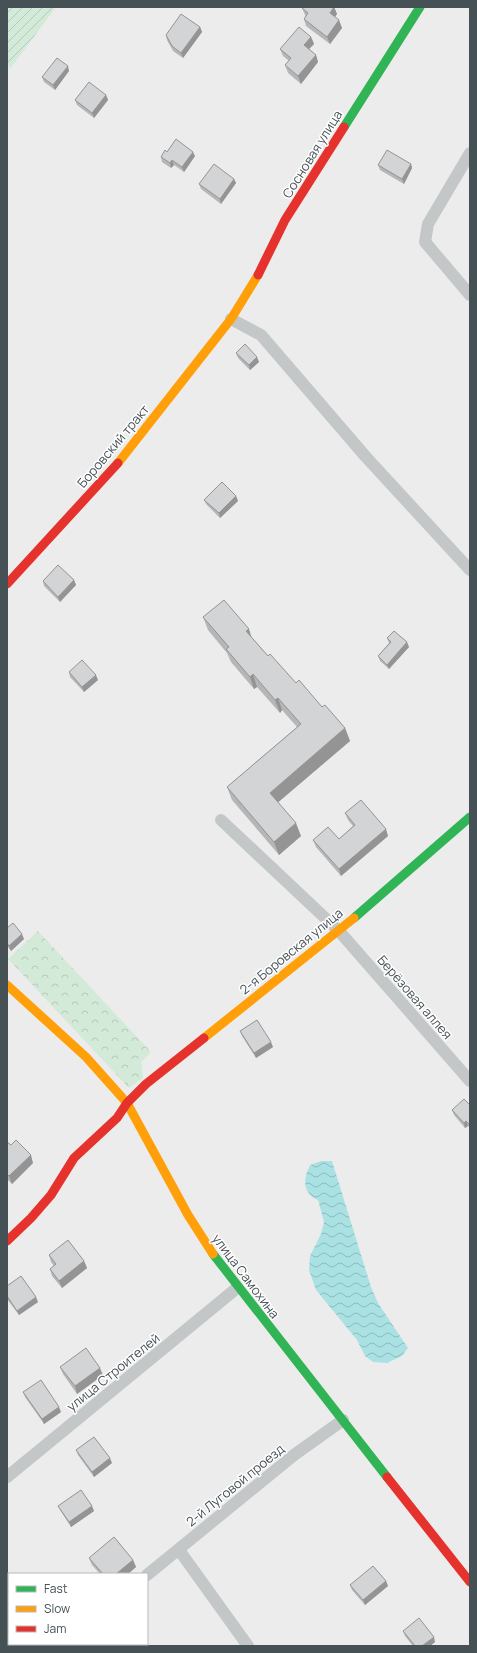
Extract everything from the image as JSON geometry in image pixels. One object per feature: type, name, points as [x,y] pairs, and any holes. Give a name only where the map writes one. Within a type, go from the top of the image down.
[{"type":"street","name":"Сосновая улица","points":[[231,319],[253,285],[285,220],[420,7]]},
{"type":"street","points":[[470,153],[428,224],[425,242],[470,295]]},
{"type":"street","points":[[231,319],[261,335],[366,457],[470,570]]},
{"type":"street","name":"Боровский тракт","points":[[7,584],[119,462],[231,319]]},
{"type":"street","name":"2-я Боровская улица","points":[[7,1241],[31,1218],[51,1195],[74,1158],[117,1118],[127,1103],[146,1084],[339,930],[470,816]]},
{"type":"street","name":"Берёзовая аллея","points":[[221,820],[339,930],[470,1081]]},
{"type":"street","name":"улица Самохина","points":[[7,985],[86,1057],[127,1103],[188,1215],[218,1263],[470,1582]]},
{"type":"street","name":"улица Строителей","points":[[7,1477],[237,1288]]},
{"type":"street","name":"2-й Луговой проезд","points":[[148,1574],[294,1455],[343,1420]]},
{"type":"street","points":[[179,1550],[248,1646]]},
{"type":"green space","points":[[7,7],[56,7],[10,69],[7,62]]},
{"type":"green space","points":[[38,931],[151,1052],[141,1062],[143,1078],[129,1088],[8,959]]},
{"type":"water","points":[[321,1161],[332,1161],[371,1287],[378,1303],[408,1348],[402,1356],[387,1363],[373,1362],[365,1356],[357,1340],[316,1290],[309,1270],[310,1256],[321,1234],[324,1222],[318,1200],[309,1194],[305,1185],[305,1180],[310,1165]]},
{"type":"building","points":[[334,7],[330,13],[339,20],[327,37],[304,19],[308,13],[302,8]]},
{"type":"building","points":[[181,14],[200,27],[181,53],[172,46],[166,35]]},
{"type":"building","points":[[299,27],[311,37],[304,45],[316,55],[298,76],[285,65],[291,58],[280,49]]},
{"type":"building","points":[[57,58],[68,66],[53,85],[42,77]]},
{"type":"building","points":[[89,82],[106,95],[92,113],[75,100]]},
{"type":"building","points":[[176,139],[193,152],[182,167],[172,160],[170,163],[161,157],[165,150],[167,152]]},
{"type":"building","points":[[387,150],[411,164],[402,179],[378,165]]},
{"type":"building","points":[[214,164],[234,179],[220,199],[199,184]]},
{"type":"building","points":[[245,344],[257,357],[249,365],[236,353]]},
{"type":"building","points":[[222,482],[236,496],[219,513],[204,500]]},
{"type":"building","points":[[58,565],[74,580],[58,597],[43,581]]},
{"type":"building","points":[[224,600],[249,629],[246,631],[268,656],[270,654],[296,683],[299,680],[322,707],[325,705],[345,728],[270,793],[296,823],[274,842],[227,787],[301,724],[278,698],[275,700],[253,674],[250,677],[226,649],[229,647],[203,617]]},
{"type":"building","points":[[394,631],[407,642],[387,665],[378,656],[391,642],[387,638]]},
{"type":"building","points":[[82,660],[96,675],[82,687],[69,672]]},
{"type":"building","points":[[361,800],[386,829],[339,869],[313,840],[328,827],[339,839],[355,825],[345,813]]},
{"type":"building","points":[[13,923],[22,934],[9,946],[7,943],[7,928]]},
{"type":"building","points":[[257,1020],[271,1042],[254,1053],[240,1031]]},
{"type":"building","points":[[464,1099],[470,1105],[470,1125],[466,1121],[464,1123],[452,1110]]},
{"type":"building","points":[[16,1140],[31,1155],[9,1176],[7,1174],[7,1142],[11,1145]]},
{"type":"building","points":[[68,1240],[84,1261],[59,1281],[50,1269],[56,1264],[49,1255]]},
{"type":"building","points":[[21,1276],[36,1297],[17,1311],[7,1296],[7,1286]]},
{"type":"building","points":[[86,1348],[100,1368],[75,1386],[60,1367]]},
{"type":"building","points":[[41,1380],[59,1407],[42,1419],[23,1392]]},
{"type":"building","points":[[94,1437],[110,1458],[92,1472],[76,1450]]},
{"type":"building","points":[[81,1490],[92,1506],[69,1522],[58,1506]]},
{"type":"building","points":[[114,1537],[133,1560],[117,1573],[102,1573],[89,1558]]},
{"type":"building","points":[[373,1566],[386,1581],[363,1600],[350,1585]]},
{"type":"building","points":[[419,1618],[434,1637],[422,1646],[415,1646],[403,1631]]},
{"type":"traffic: fast","points":[[344,127],[420,7]]},
{"type":"traffic: fast","points":[[354,918],[470,817]]},
{"type":"traffic: fast","points":[[213,1254],[387,1477]]},
{"type":"traffic: slow","points":[[118,463],[231,319],[258,275]]},
{"type":"traffic: slow","points":[[204,1038],[354,918]]},
{"type":"traffic: slow","points":[[7,985],[86,1057],[127,1103],[188,1215],[213,1254]]},
{"type":"traffic: jam","points":[[258,275],[285,220],[344,127]]},
{"type":"traffic: jam","points":[[7,584],[118,463]]},
{"type":"traffic: jam","points":[[7,1241],[31,1218],[51,1195],[74,1158],[117,1118],[127,1103],[146,1084],[204,1038]]},
{"type":"traffic: jam","points":[[387,1477],[470,1582]]}]
